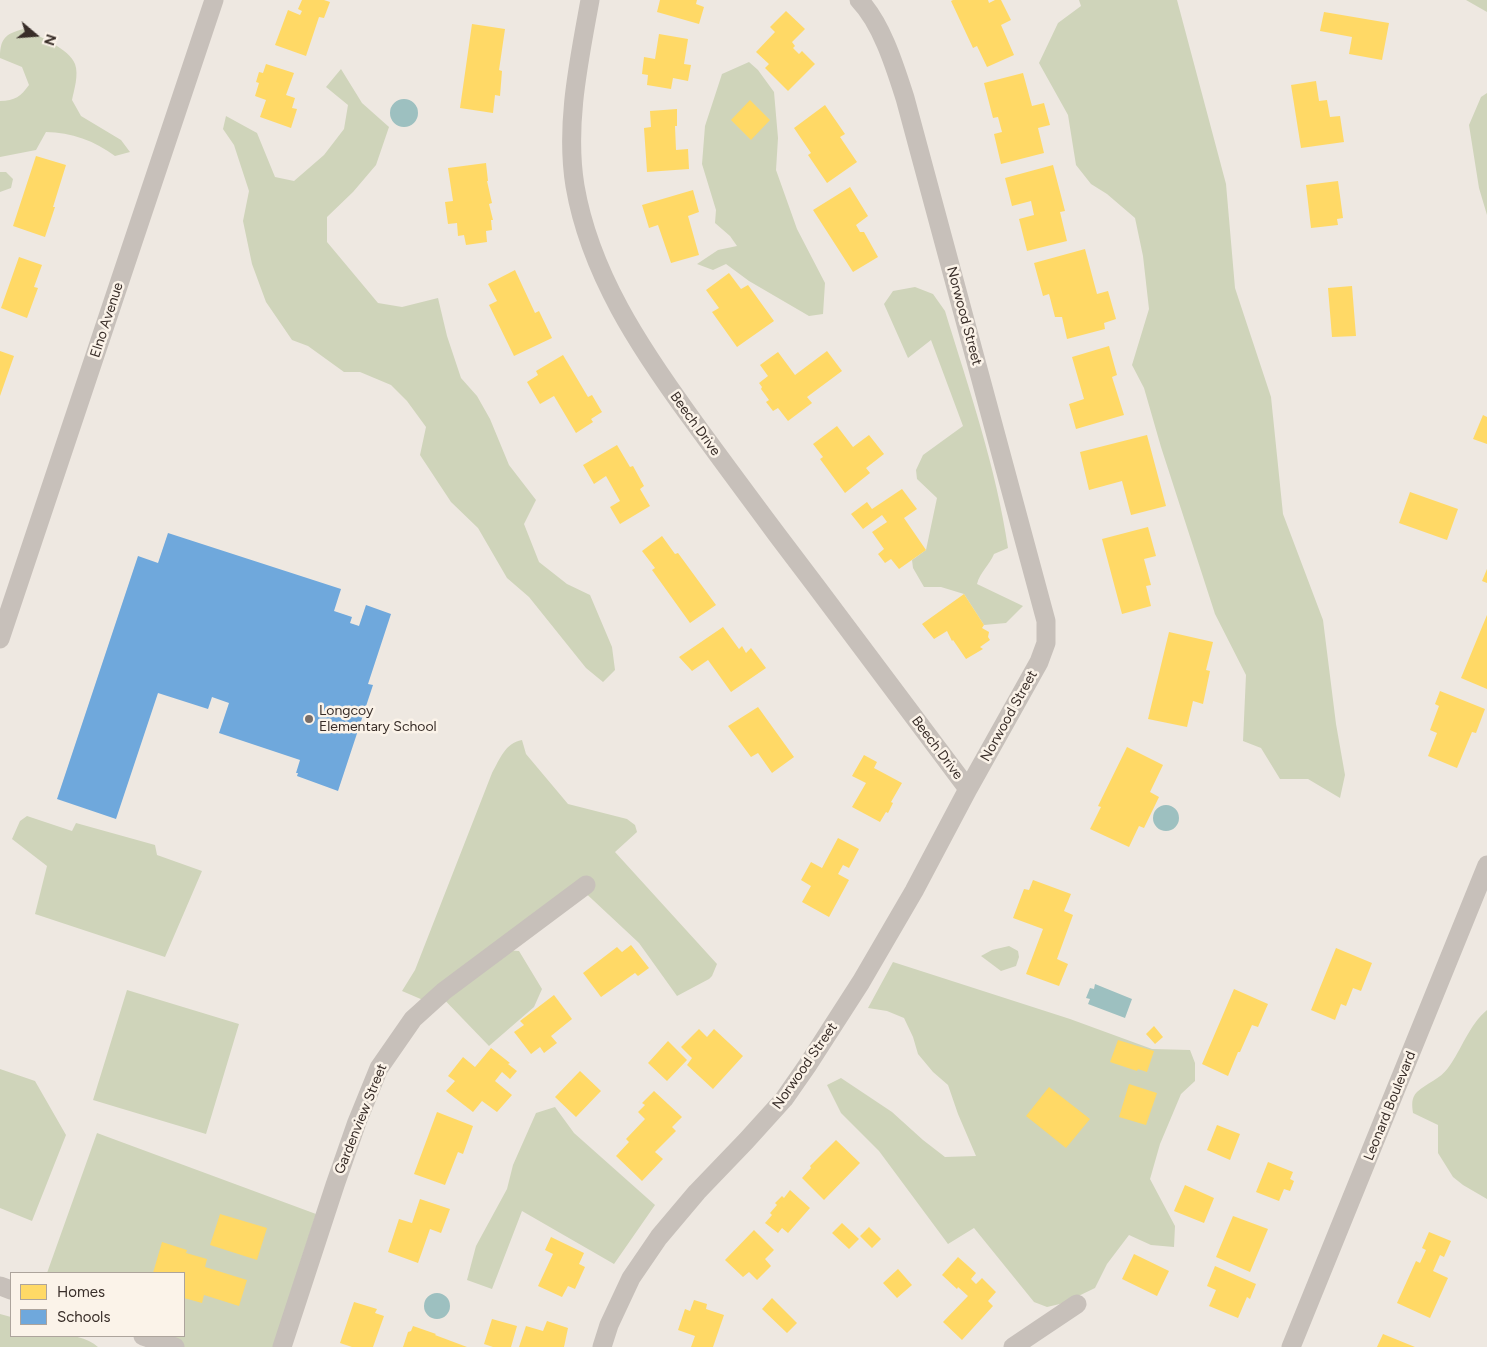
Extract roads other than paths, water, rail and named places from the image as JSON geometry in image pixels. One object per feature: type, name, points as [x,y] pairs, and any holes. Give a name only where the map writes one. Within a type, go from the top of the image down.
[{"type":"street","name":"Elno Avenue","points":[[0,639],[214,0]]},
{"type":"street","name":"Beech Drive","points":[[590,0],[578,65],[571,134],[575,186],[586,232],[604,278],[628,326],[662,379],[968,789]]},
{"type":"street","name":"Norwood Street","points":[[602,1347],[609,1325],[630,1280],[658,1237],[697,1192],[784,1099],[807,1066],[887,939],[1039,662],[1046,643],[1046,621],[905,98],[890,53],[866,7],[859,0]]},
{"type":"street","name":"Leonard Boulevard","points":[[1291,1347],[1487,865]]},
{"type":"street","name":"Gardenview Street","points":[[282,1347],[347,1149],[379,1068],[413,1019],[444,991],[586,886]]},
{"type":"street","points":[[1013,1347],[1077,1304]]},
{"type":"street","points":[[146,1337],[176,1347]]},
{"type":"water","points":[[404,99],[414,103],[418,113],[414,123],[404,127],[394,123],[390,113],[394,103]]},
{"type":"water","points":[[1166,805],[1175,809],[1179,818],[1175,827],[1166,831],[1157,827],[1153,818],[1157,809]]},
{"type":"water","points":[[1095,984],[1132,999],[1125,1018],[1088,1004],[1090,999],[1086,998],[1090,988],[1094,989]]},
{"type":"water","points":[[437,1293],[446,1297],[450,1306],[446,1315],[437,1319],[428,1315],[424,1306],[428,1297]]},
{"type":"place","name":"Longcoy Elementary School","points":[[309,719]]}]
